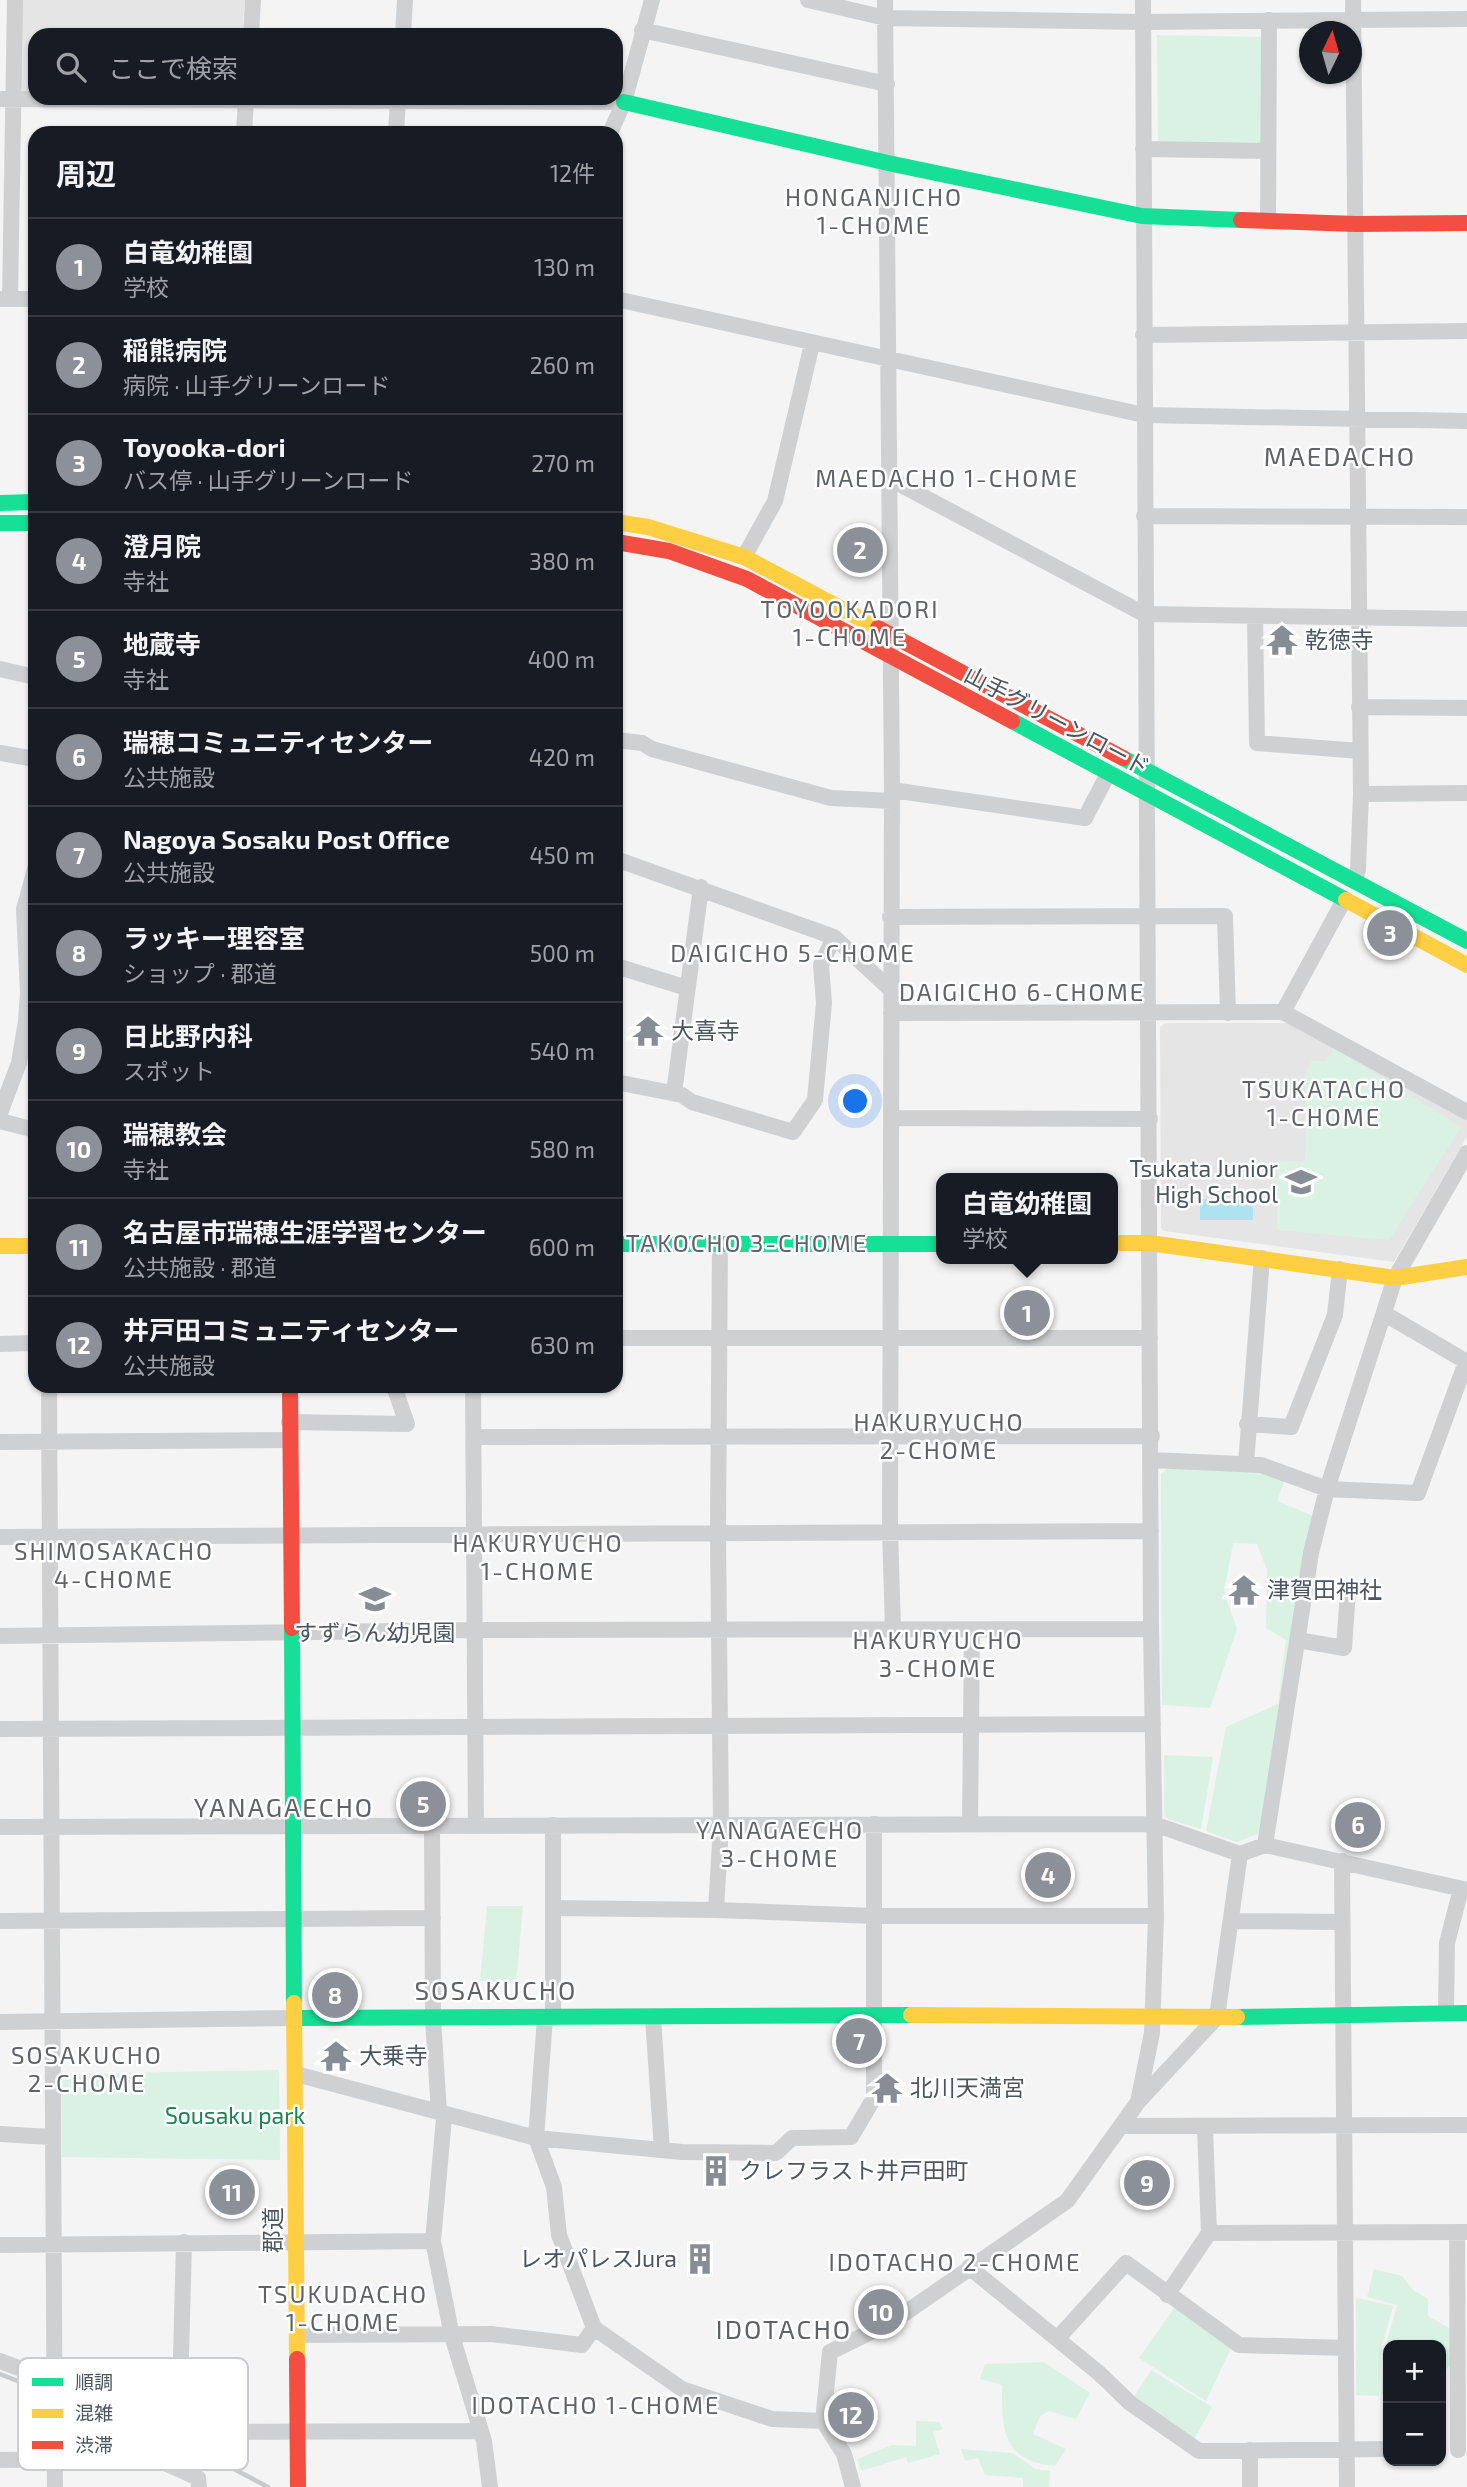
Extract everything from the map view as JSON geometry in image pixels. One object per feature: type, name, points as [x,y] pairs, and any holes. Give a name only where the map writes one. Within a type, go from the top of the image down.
[{"type":"street","points":[[15,0],[7,99],[5,299],[28,299]]},
{"type":"street","points":[[251,28],[253,0]]},
{"type":"street","points":[[403,28],[405,0]]},
{"type":"street","points":[[652,0],[624,102],[888,163],[1142,216],[1356,224],[1467,223]]},
{"type":"street","points":[[808,0],[886,18],[1143,22],[1467,19]]},
{"type":"street","points":[[885,0],[892,795],[890,1531],[893,1629]]},
{"type":"street","points":[[1138,2102],[1153,2015],[1156,1916],[1151,1629],[1149,774],[1144,614],[1143,0]]},
{"type":"street","points":[[1353,0],[1361,794],[1358,870],[1354,881]]},
{"type":"street","points":[[1268,221],[1269,20]]},
{"type":"street","points":[[642,30],[887,84]]},
{"type":"street","points":[[7,99],[28,99]]},
{"type":"street","points":[[244,126],[246,105]]},
{"type":"street","points":[[396,126],[398,105]]},
{"type":"street","points":[[613,126],[623,105]]},
{"type":"street","points":[[1143,149],[1268,151]]},
{"type":"street","points":[[623,301],[1144,415],[1467,421]]},
{"type":"street","points":[[1143,335],[1467,331]]},
{"type":"street","points":[[744,557],[775,501],[812,344]]},
{"type":"street","points":[[890,479],[1144,614],[1467,619]]},
{"type":"street","points":[[0,503],[28,502]]},
{"type":"street","points":[[1144,516],[1467,517]]},
{"type":"street","points":[[0,523],[28,523]]},
{"type":"street","name":"山手グリーンロード","points":[[623,523],[648,527],[744,557],[1467,941]]},
{"type":"street","name":"山手グリーンロード","points":[[623,543],[669,551],[747,579],[891,660],[1467,965]]},
{"type":"street","points":[[1255,617],[1257,743],[1360,751]]},
{"type":"street","points":[[0,669],[28,675]]},
{"type":"street","points":[[1359,707],[1467,708]]},
{"type":"street","points":[[623,741],[642,743],[652,749],[831,798],[892,795],[1085,818],[1108,774]]},
{"type":"street","points":[[0,753],[28,758]]},
{"type":"street","points":[[1361,794],[1467,793]]},
{"type":"street","points":[[623,861],[701,887],[834,937],[890,989]]},
{"type":"street","points":[[674,1093],[701,887]]},
{"type":"street","points":[[0,1113],[19,1063],[26,1021],[28,982],[24,909],[28,894]]},
{"type":"street","points":[[1283,1012],[1344,900]]},
{"type":"street","points":[[890,917],[1225,916],[1227,1013]]},
{"type":"street","points":[[623,1083],[674,1093],[692,1102],[793,1132],[815,1100],[821,1050],[821,965],[834,937]]},
{"type":"street","points":[[623,968],[687,988]]},
{"type":"street","points":[[891,1013],[1283,1012],[1467,1112]]},
{"type":"street","points":[[891,1118],[1150,1119]]},
{"type":"street","points":[[0,1121],[28,1128]]},
{"type":"street","points":[[1265,1845],[1311,1553],[1327,1489],[1395,1278],[1467,1153]]},
{"type":"street","points":[[716,1910],[721,1825],[718,1533],[720,1243]]},
{"type":"street","points":[[1118,1243],[1150,1243],[1395,1278],[1467,1267]]},
{"type":"street","points":[[623,1244],[936,1244]]},
{"type":"street","points":[[0,1246],[28,1246]]},
{"type":"street","points":[[1247,1464],[1247,1424],[1262,1258]]},
{"type":"street","points":[[1247,1424],[1291,1427],[1335,1315],[1340,1269]]},
{"type":"street","points":[[1152,1460],[1261,1465],[1327,1489],[1418,1493],[1467,1362],[1385,1314]]},
{"type":"street","points":[[623,1338],[1150,1338]]},
{"type":"street","points":[[0,1344],[28,1343]]},
{"type":"street","points":[[49,1393],[51,2137],[55,2358]]},
{"type":"street","name":"郡道","points":[[290,1393],[298,2438]]},
{"type":"street","points":[[289,1422],[407,1424],[396,1393]]},
{"type":"street","points":[[473,1393],[476,1826]]},
{"type":"street","points":[[474,1437],[1152,1436]]},
{"type":"street","points":[[0,1442],[290,1440]]},
{"type":"street","points":[[0,1537],[1152,1531]]},
{"type":"street","points":[[1298,1640],[1344,1648],[1348,1591]]},
{"type":"street","points":[[0,1636],[476,1630],[1151,1629]]},
{"type":"street","points":[[970,1824],[972,1630]]},
{"type":"street","points":[[0,1729],[1153,1724]]},
{"type":"street","points":[[0,1827],[1154,1824],[1240,1854],[1265,1845],[1464,1889],[1447,1943],[1446,2013]]},
{"type":"street","points":[[552,1825],[553,1908],[549,2018],[536,2138],[554,2187],[559,2235],[594,2328],[682,2389],[772,2419],[823,2421]]},
{"type":"street","points":[[296,2074],[536,2138],[662,2150],[776,2153],[792,2138],[851,2137],[874,2098],[874,1825]]},
{"type":"street","points":[[432,1826],[433,2019],[439,2112],[444,2118],[433,2241],[452,2336],[481,2431],[490,2487]]},
{"type":"street","points":[[853,2487],[844,2454],[823,2421],[830,2352],[895,2320],[969,2266],[1067,2201],[1138,2102],[1217,2017],[1240,1854]]},
{"type":"street","points":[[1342,1861],[1347,2487]]},
{"type":"street","points":[[553,1908],[873,1916],[1156,1916]]},
{"type":"street","points":[[0,1921],[433,1918]]},
{"type":"street","points":[[1232,1921],[1342,1922]]},
{"type":"street","points":[[0,2022],[294,2018],[1217,2017],[1467,2013]]},
{"type":"street","points":[[653,2018],[662,2150]]},
{"type":"street","points":[[1123,2126],[1467,2125]]},
{"type":"street","points":[[1167,2295],[1209,2233],[1205,2127]]},
{"type":"street","points":[[0,2134],[51,2137]]},
{"type":"street","points":[[1209,2233],[1462,2232],[1463,2450]]},
{"type":"street","points":[[0,2245],[433,2241]]},
{"type":"street","points":[[181,2358],[184,2242]]},
{"type":"street","points":[[1057,2339],[1126,2263],[1239,2345],[1346,2348]]},
{"type":"street","points":[[969,2266],[1129,2399],[1130,2403],[1199,2451],[1383,2449]]},
{"type":"street","points":[[297,2335],[491,2334],[582,2345],[594,2328]]},
{"type":"street","points":[[0,2361],[18,2368]]},
{"type":"street","points":[[248,2435],[298,2438],[481,2431]]},
{"type":"street","points":[[290,2487],[298,2438]]},
{"type":"street","points":[[298,2438],[298,2487]]},
{"type":"street","points":[[1250,2451],[1250,2487]]},
{"type":"street","points":[[0,2460],[18,2460]]},
{"type":"street","points":[[180,2470],[198,2478],[199,2487]]},
{"type":"shaded area","points":[[22,0],[245,0],[243,28],[28,28],[28,96],[21,96]]},
{"type":"shaded area","name":"Tsukata Junior High School","points":[[1165,1023],[1293,1023],[1467,1120],[1467,1137],[1394,1262],[1164,1231],[1161,1228],[1160,1027]]},
{"type":"green space","points":[[1157,35],[1267,37],[1263,151],[1158,152]]},
{"type":"green space","points":[[1334,1048],[1461,1127],[1389,1240],[1277,1230],[1277,1160],[1305,1162],[1306,1070],[1312,1061],[1326,1061]]},
{"type":"green space","points":[[1173,1464],[1260,1469],[1286,1477],[1277,1501],[1316,1517],[1260,1833],[1237,1842],[1206,1831],[1226,1727],[1278,1704],[1286,1640],[1266,1628],[1267,1570],[1257,1544],[1233,1543],[1224,1592],[1237,1629],[1210,1708],[1162,1705],[1161,1474]]},
{"type":"green space","points":[[1164,1755],[1213,1757],[1201,1829],[1168,1819],[1164,1815]]},
{"type":"green space","points":[[487,1906],[523,1906],[516,1984],[480,1981]]},
{"type":"green space","name":"Sousaku park","points":[[279,2070],[280,2160],[62,2157],[61,2074]]},
{"type":"green space","points":[[1374,2269],[1402,2276],[1413,2290],[1428,2299],[1428,2316],[1451,2329],[1452,2364],[1446,2369],[1446,2340],[1387,2340],[1397,2305],[1367,2297]]},
{"type":"green space","points":[[1356,2298],[1393,2306],[1381,2351],[1379,2396],[1356,2395]]},
{"type":"green space","points":[[1175,2307],[1232,2346],[1206,2401],[1139,2358]]},
{"type":"green space","points":[[1044,2362],[1090,2393],[1076,2419],[1049,2411],[1040,2416],[1033,2434],[1066,2449],[1055,2466],[1037,2463],[1014,2449],[1005,2428],[1002,2385],[980,2379],[985,2364]]},
{"type":"green space","points":[[1151,2370],[1212,2407],[1192,2444],[1134,2397]]},
{"type":"green space","points":[[916,2421],[939,2422],[943,2429],[933,2432],[940,2454],[908,2463],[906,2457],[861,2471],[857,2459],[892,2445],[916,2446]]},
{"type":"green space","points":[[961,2449],[1012,2453],[1036,2469],[1050,2471],[1049,2487],[1023,2487],[1023,2478],[985,2475],[978,2458],[965,2461]]},
{"type":"water","points":[[1200,1199],[1253,1199],[1253,1220],[1200,1220]]},
{"type":"railway","points":[[0,2374],[18,2381]]},
{"type":"railway","points":[[236,2470],[268,2487]]},
{"type":"traffic: fast","points":[[624,102],[888,163],[1142,216],[1241,220]]},
{"type":"traffic: fast","points":[[0,503],[28,502]]},
{"type":"traffic: fast","points":[[0,523],[28,523]]},
{"type":"traffic: fast","points":[[1012,721],[1346,900]]},
{"type":"traffic: fast","points":[[1123,758],[1467,941]]},
{"type":"traffic: fast","points":[[623,1244],[936,1244]]},
{"type":"traffic: fast","points":[[292,1628],[294,2003]]},
{"type":"traffic: fast","points":[[1237,2017],[1467,2013]]},
{"type":"traffic: fast","points":[[294,2018],[911,2015]]},
{"type":"traffic: slow","points":[[623,523],[648,527],[744,557],[878,628]]},
{"type":"traffic: slow","points":[[1346,900],[1467,965]]},
{"type":"traffic: slow","points":[[1118,1243],[1150,1243],[1395,1278],[1467,1267]]},
{"type":"traffic: slow","points":[[0,1246],[28,1246]]},
{"type":"traffic: slow","points":[[294,2003],[297,2359]]},
{"type":"traffic: slow","points":[[911,2015],[1237,2017]]},
{"type":"traffic: jam","points":[[1241,220],[1356,224],[1467,223]]},
{"type":"traffic: jam","points":[[623,543],[669,551],[747,579],[1012,721]]},
{"type":"traffic: jam","points":[[878,628],[1123,758]]},
{"type":"traffic: jam","points":[[290,1393],[292,1628]]},
{"type":"traffic: jam","points":[[297,2359],[298,2487]]},
{"type":"place","name":"稲熊病院","points":[[860,550]]},
{"type":"place","name":"乾徳寺","points":[[1282,640]]},
{"type":"place","name":"Toyooka-dori","points":[[1390,933]]},
{"type":"place","name":"大喜寺","points":[[648,1031]]},
{"type":"place","name":"Tsukata Junior High School","points":[[1301,1182]]},
{"type":"place","name":"白竜幼稚園","points":[[1027,1313]]},
{"type":"place","name":"津賀田神社","points":[[1244,1590]]},
{"type":"place","name":"すずらん幼児園","points":[[375,1599]]},
{"type":"place","name":"地蔵寺","points":[[423,1804]]},
{"type":"place","name":"瑞穂コミュニティセンター","points":[[1358,1825]]},
{"type":"place","name":"澄月院","points":[[1048,1875]]},
{"type":"place","name":"ラッキー理容室","points":[[335,1995]]},
{"type":"place","name":"Nagoya Sosaku Post Office","points":[[859,2041]]},
{"type":"place","name":"大乗寺","points":[[336,2056]]},
{"type":"place","name":"北川天満宮","points":[[887,2088]]},
{"type":"place","name":"クレフラスト井戸田町","points":[[716,2171]]},
{"type":"place","name":"日比野内科","points":[[1147,2183]]},
{"type":"place","name":"名古屋市瑞穂生涯学習センター","points":[[232,2192]]},
{"type":"place","name":"レオパレスJura","points":[[700,2259]]},
{"type":"place","name":"瑞穂教会","points":[[881,2312]]},
{"type":"place","name":"井戸田コミュニティセンター","points":[[851,2415]]},
{"type":"district","name":"HONGANJICHO 1-CHOME","points":[[874,212]]},
{"type":"district","name":"MAEDACHO","points":[[1340,457]]},
{"type":"district","name":"MAEDACHO 1-CHOME","points":[[947,479]]},
{"type":"district","name":"TOYOOKADORI 1-CHOME","points":[[850,624]]},
{"type":"district","name":"DAIGICHO 5-CHOME","points":[[793,954]]},
{"type":"district","name":"DAIGICHO 6-CHOME","points":[[1022,993]]},
{"type":"district","name":"TSUKATACHO 1-CHOME","points":[[1324,1104]]},
{"type":"district","name":"TAKOCHO 3-CHOME","points":[[747,1244]]},
{"type":"district","name":"HAKURYUCHO 2-CHOME","points":[[939,1437]]},
{"type":"district","name":"HAKURYUCHO 1-CHOME","points":[[538,1558]]},
{"type":"district","name":"SHIMOSAKACHO 4-CHOME","points":[[114,1566]]},
{"type":"district","name":"HAKURYUCHO 3-CHOME","points":[[938,1655]]},
{"type":"district","name":"YANAGAECHO","points":[[284,1808]]},
{"type":"district","name":"YANAGAECHO 3-CHOME","points":[[780,1845]]},
{"type":"district","name":"SOSAKUCHO","points":[[496,1991]]},
{"type":"district","name":"SOSAKUCHO 2-CHOME","points":[[87,2070]]},
{"type":"district","name":"IDOTACHO 2-CHOME","points":[[955,2263]]},
{"type":"district","name":"TSUKUDACHO 1-CHOME","points":[[343,2309]]},
{"type":"district","name":"IDOTACHO","points":[[784,2330]]},
{"type":"district","name":"IDOTACHO 1-CHOME","points":[[596,2406]]}]
